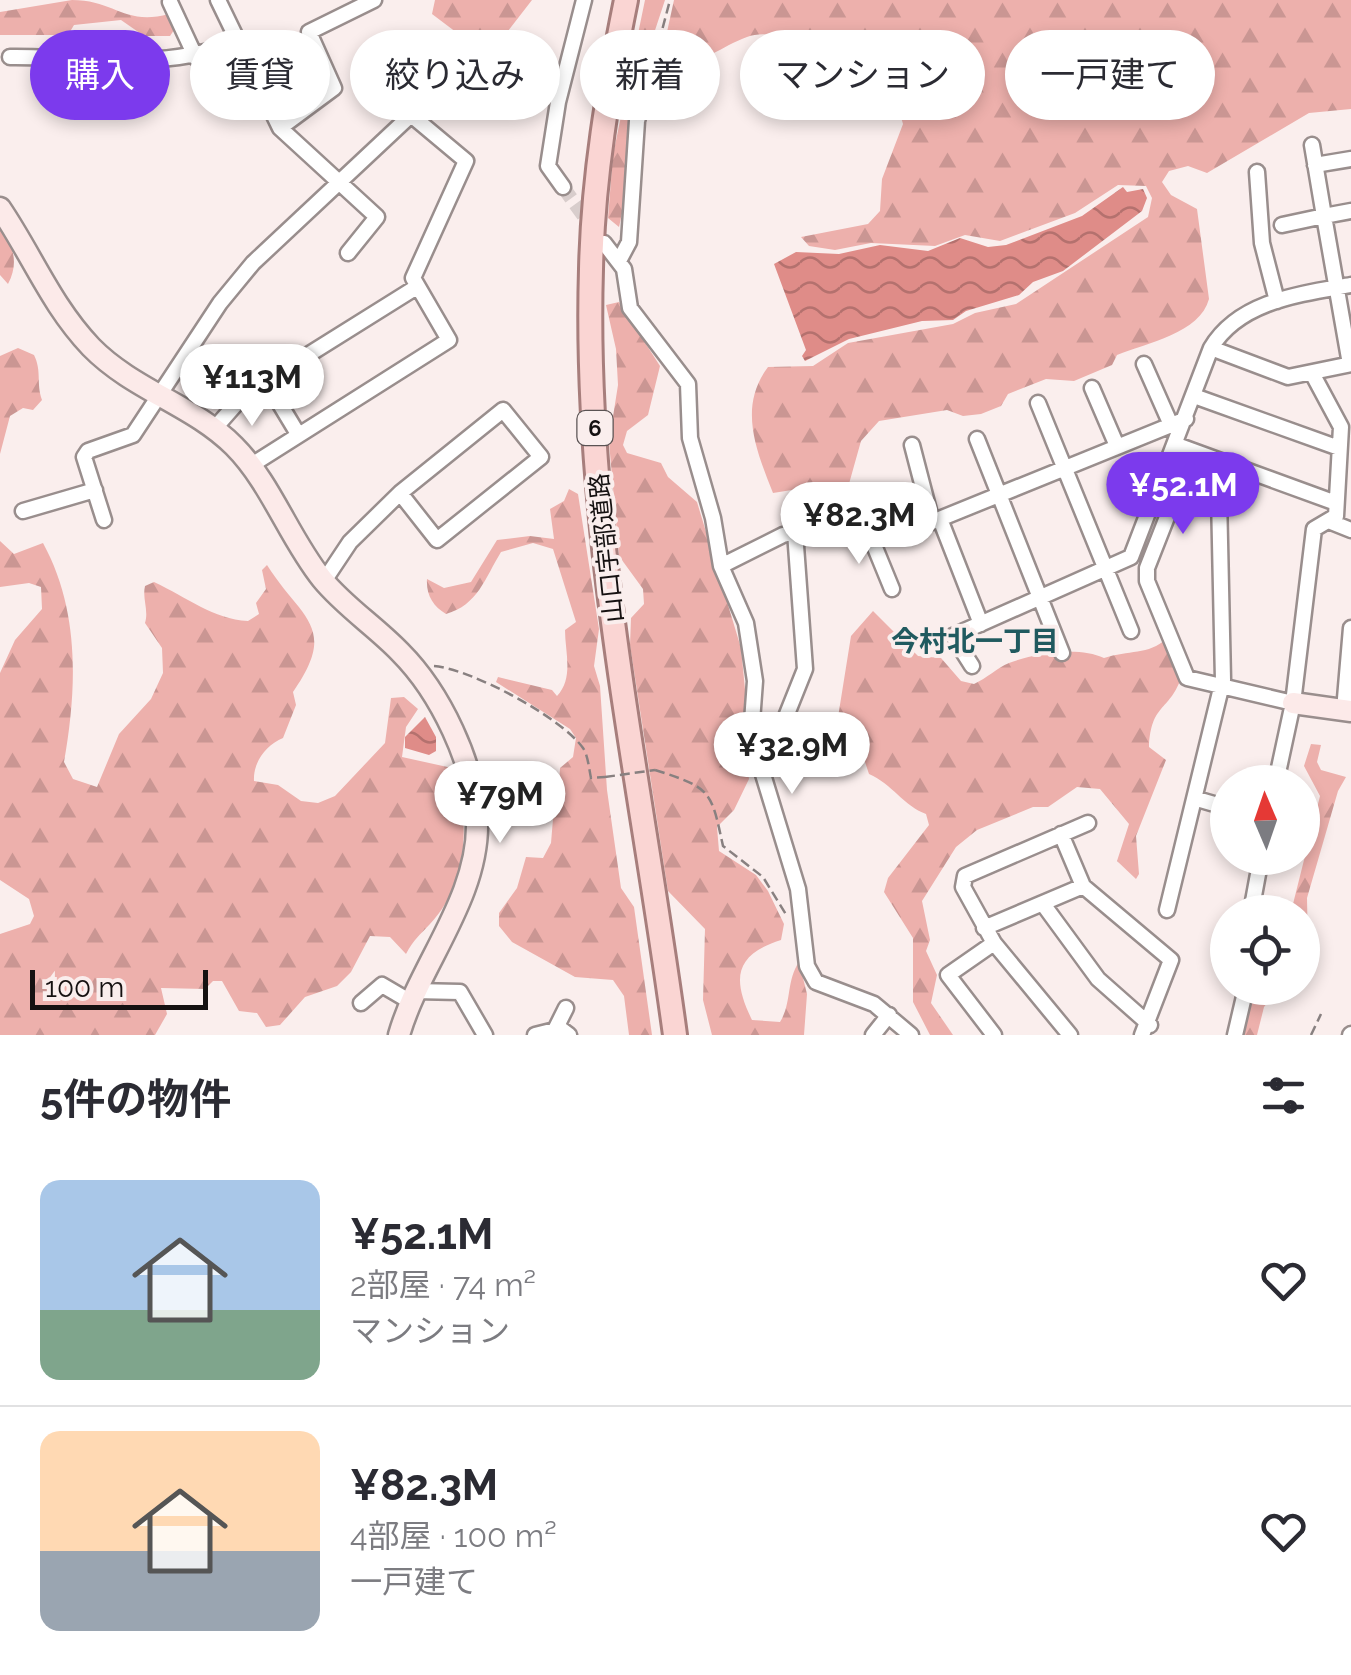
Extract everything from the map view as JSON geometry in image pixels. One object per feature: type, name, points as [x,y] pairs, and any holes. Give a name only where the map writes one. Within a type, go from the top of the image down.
[{"type":"main road","name":"山口宇部道路","points":[[626,0],[599,158],[590,323],[608,584],[675,1035]]},
{"type":"main road","name":"山口宇部道路","points":[[646,856],[665,1035]]},
{"type":"street","points":[[280,128],[334,88],[309,32],[374,0]]},
{"type":"street","points":[[563,187],[548,166],[558,102],[584,0]]},
{"type":"street","points":[[220,1],[233,30]]},
{"type":"street","points":[[170,2],[190,45]]},
{"type":"street","points":[[10,56],[190,58]]},
{"type":"street","points":[[104,520],[84,457],[88,451],[133,435],[220,303],[253,263],[412,115],[466,161],[413,278],[415,288],[449,340],[250,466]]},
{"type":"street","points":[[276,120],[280,128],[377,217],[348,253]]},
{"type":"street","points":[[620,260],[629,242],[637,120]]},
{"type":"street","points":[[1211,348],[1288,377],[1350,364],[1344,286],[1324,216],[1312,145]]},
{"type":"street","points":[[1315,165],[1351,159]]},
{"type":"street","points":[[1256,172],[1262,243],[1278,301]]},
{"type":"street","points":[[0,208],[44,288],[76,330],[110,365],[157,398],[214,428],[250,466],[324,581],[414,667],[440,706],[470,784],[477,823],[470,872],[399,1035]]},
{"type":"street","points":[[1282,225],[1351,211]]},
{"type":"street","points":[[604,243],[620,260],[630,308],[688,384],[690,438],[713,518],[721,566],[746,623],[755,681],[751,735],[794,877],[808,966],[816,982],[874,1004],[911,1035]]},
{"type":"street","points":[[972,666],[953,636],[1041,600],[1131,556],[1177,445],[1211,348],[1225,326],[1278,301],[1344,286]]},
{"type":"street","points":[[214,428],[244,396],[415,288]]},
{"type":"street","points":[[1144,364],[1171,425]]},
{"type":"street","points":[[1312,374],[1341,427],[1331,522]]},
{"type":"street","points":[[266,381],[298,434]]},
{"type":"street","points":[[1092,388],[1117,446]]},
{"type":"street","points":[[1194,396],[1339,448]]},
{"type":"street","points":[[1038,403],[1131,631]]},
{"type":"street","points":[[324,581],[350,542],[400,493],[503,410],[541,458],[438,540],[400,493]]},
{"type":"street","points":[[721,566],[795,532],[936,521],[1186,418]]},
{"type":"street","points":[[977,440],[1062,653]]},
{"type":"street","points":[[912,445],[936,521],[981,624]]},
{"type":"street","points":[[1177,445],[1336,503]]},
{"type":"street","points":[[1167,910],[1197,800],[1221,688],[1220,496],[1180,484],[1147,568],[1147,581],[1187,678],[1221,688],[1348,711],[1351,628]]},
{"type":"street","points":[[23,511],[95,490]]},
{"type":"street","points":[[1280,765],[1293,702],[1314,529],[1331,522],[1351,530]]},
{"type":"street","points":[[867,528],[892,589]]},
{"type":"street","points":[[760,769],[767,764],[788,708],[798,694],[804,669],[795,532]]},
{"type":"street","points":[[1197,800],[1210,803]]},
{"type":"street","points":[[1070,1035],[994,943],[963,886],[966,876],[1088,823]]},
{"type":"street","points":[[1043,904],[1098,979],[1146,1030],[1171,960],[1083,886],[1060,834]]},
{"type":"street","points":[[984,928],[1083,886]]},
{"type":"street","points":[[994,943],[948,975],[994,1035]]},
{"type":"street","points":[[361,1004],[382,985],[413,997],[460,992],[484,1035]]},
{"type":"street","points":[[1235,1035],[1242,1005]]},
{"type":"street","points":[[535,1035],[563,1030],[566,1008]]},
{"type":"street","points":[[873,1035],[890,1015]]},
{"type":"path","points":[[662,30],[670,0]]},
{"type":"path","points":[[414,667],[458,668],[484,680],[584,749],[591,778],[655,770],[700,788],[713,798],[723,846],[763,876],[788,918],[802,923]]},
{"type":"path","points":[[1311,1035],[1321,1014]]},
{"type":"green space","points":[[435,0],[532,0],[509,30],[453,30],[432,14]]},
{"type":"green space","points":[[645,0],[665,0],[655,30],[639,30]]},
{"type":"green space","points":[[674,0],[1351,0],[1351,109],[1309,113],[1207,173],[1188,166],[1169,171],[1162,182],[1171,195],[1197,209],[1209,299],[1195,320],[1171,335],[1117,355],[1112,365],[1074,381],[1046,379],[1008,394],[1001,406],[981,414],[963,416],[947,410],[879,421],[861,441],[840,516],[825,517],[816,496],[798,489],[773,493],[756,445],[752,413],[759,382],[768,367],[813,366],[848,343],[953,324],[975,313],[1016,304],[1148,217],[1152,198],[1146,186],[1118,185],[1075,213],[1000,241],[965,235],[935,246],[871,243],[835,250],[809,246],[801,237],[868,224],[880,211],[882,179],[902,120],[985,120],[985,30],[740,30],[740,40],[720,50],[720,30],[667,30]]},
{"type":"green space","points":[[87,1],[141,17],[169,14],[174,30],[170,36],[170,30],[135,30],[121,20],[74,25],[71,30],[0,35],[0,12]]},
{"type":"green space","points":[[620,120],[631,120],[626,196],[619,227],[608,218]]},
{"type":"green space","points":[[0,224],[13,253],[14,268],[8,284],[0,275]]},
{"type":"green space","points":[[619,302],[660,366],[648,415],[627,431],[623,445],[627,453],[661,463],[668,477],[697,502],[741,648],[747,710],[740,727],[749,779],[734,810],[717,827],[719,851],[756,875],[784,924],[781,940],[765,946],[746,961],[741,970],[741,992],[752,1020],[780,1022],[799,962],[807,994],[804,1035],[712,1035],[703,1000],[705,929],[668,891],[630,645],[631,618],[644,604],[643,589],[619,556],[609,442],[618,385],[616,349],[606,305]]},
{"type":"green space","points":[[18,348],[34,355],[42,400],[33,410],[23,408],[10,416],[0,454],[0,356]]},
{"type":"green space","points":[[569,489],[578,494],[599,629],[594,666],[600,686],[607,790],[621,888],[634,907],[652,1035],[629,1035],[624,996],[613,980],[575,977],[512,942],[499,926],[499,913],[517,888],[526,857],[543,858],[551,843],[553,819],[565,801],[559,785],[560,768],[573,757],[576,738],[570,729],[496,682],[498,677],[552,690],[557,696],[562,689],[567,673],[565,630],[576,622],[553,549],[533,543],[501,552],[473,597],[446,614],[434,604],[428,590],[427,579],[444,588],[471,582],[497,540],[530,536],[554,539],[550,509],[564,501]]},
{"type":"green space","points":[[0,541],[14,554],[43,543],[64,596],[73,678],[64,762],[73,779],[97,787],[119,734],[151,699],[163,673],[162,648],[145,623],[145,586],[154,582],[212,612],[248,621],[259,614],[256,603],[266,589],[262,570],[267,565],[310,624],[313,652],[293,692],[296,705],[283,738],[258,761],[254,781],[278,785],[301,801],[318,803],[335,796],[385,743],[391,698],[404,697],[418,709],[406,727],[402,757],[452,768],[462,807],[463,849],[453,889],[443,908],[406,954],[390,937],[370,936],[351,972],[337,986],[305,997],[280,1025],[266,1027],[257,1013],[239,1011],[222,981],[213,981],[205,989],[161,988],[167,1014],[155,1035],[0,1035],[0,934],[30,924],[34,916],[29,899],[0,880],[0,673],[15,640],[42,609],[41,587],[29,583],[0,587]]},
{"type":"green space","points":[[873,611],[918,656],[941,658],[961,681],[974,684],[1005,665],[1031,656],[1070,652],[1104,658],[1145,650],[1166,639],[1181,678],[1150,733],[1149,747],[1166,760],[1136,836],[1136,879],[1117,861],[1129,824],[1100,789],[1077,787],[1048,807],[1033,807],[977,830],[956,847],[922,901],[930,940],[926,951],[937,975],[931,1003],[953,1035],[930,1035],[913,1002],[913,938],[884,892],[888,878],[929,825],[926,814],[869,774],[865,762],[845,750],[835,736],[851,636]]},
{"type":"green space","points":[[1311,744],[1321,745],[1318,765],[1304,765]]},
{"type":"green space","points":[[1320,768],[1346,777],[1338,791],[1320,853]]},
{"type":"green space","points":[[1300,875],[1314,875],[1308,895],[1295,895]]},
{"type":"green space","points":[[1248,1005],[1266,1005],[1257,1035],[1240,1035]]},
{"type":"water","points":[[1123,187],[1127,192],[1143,189],[1147,198],[1142,211],[1063,271],[1033,282],[1019,295],[966,311],[953,320],[922,321],[849,339],[805,361],[802,356],[806,350],[774,264],[796,252],[839,254],[880,245],[928,251],[960,238],[988,247],[1006,245],[1082,216]]},
{"type":"water","points":[[425,717],[436,737],[436,751],[429,755],[405,748],[405,737]]},
{"type":"tunnel","points":[[563,187],[591,226]]},
{"type":"district","name":"今村北一丁目","points":[[975,641]]}]
